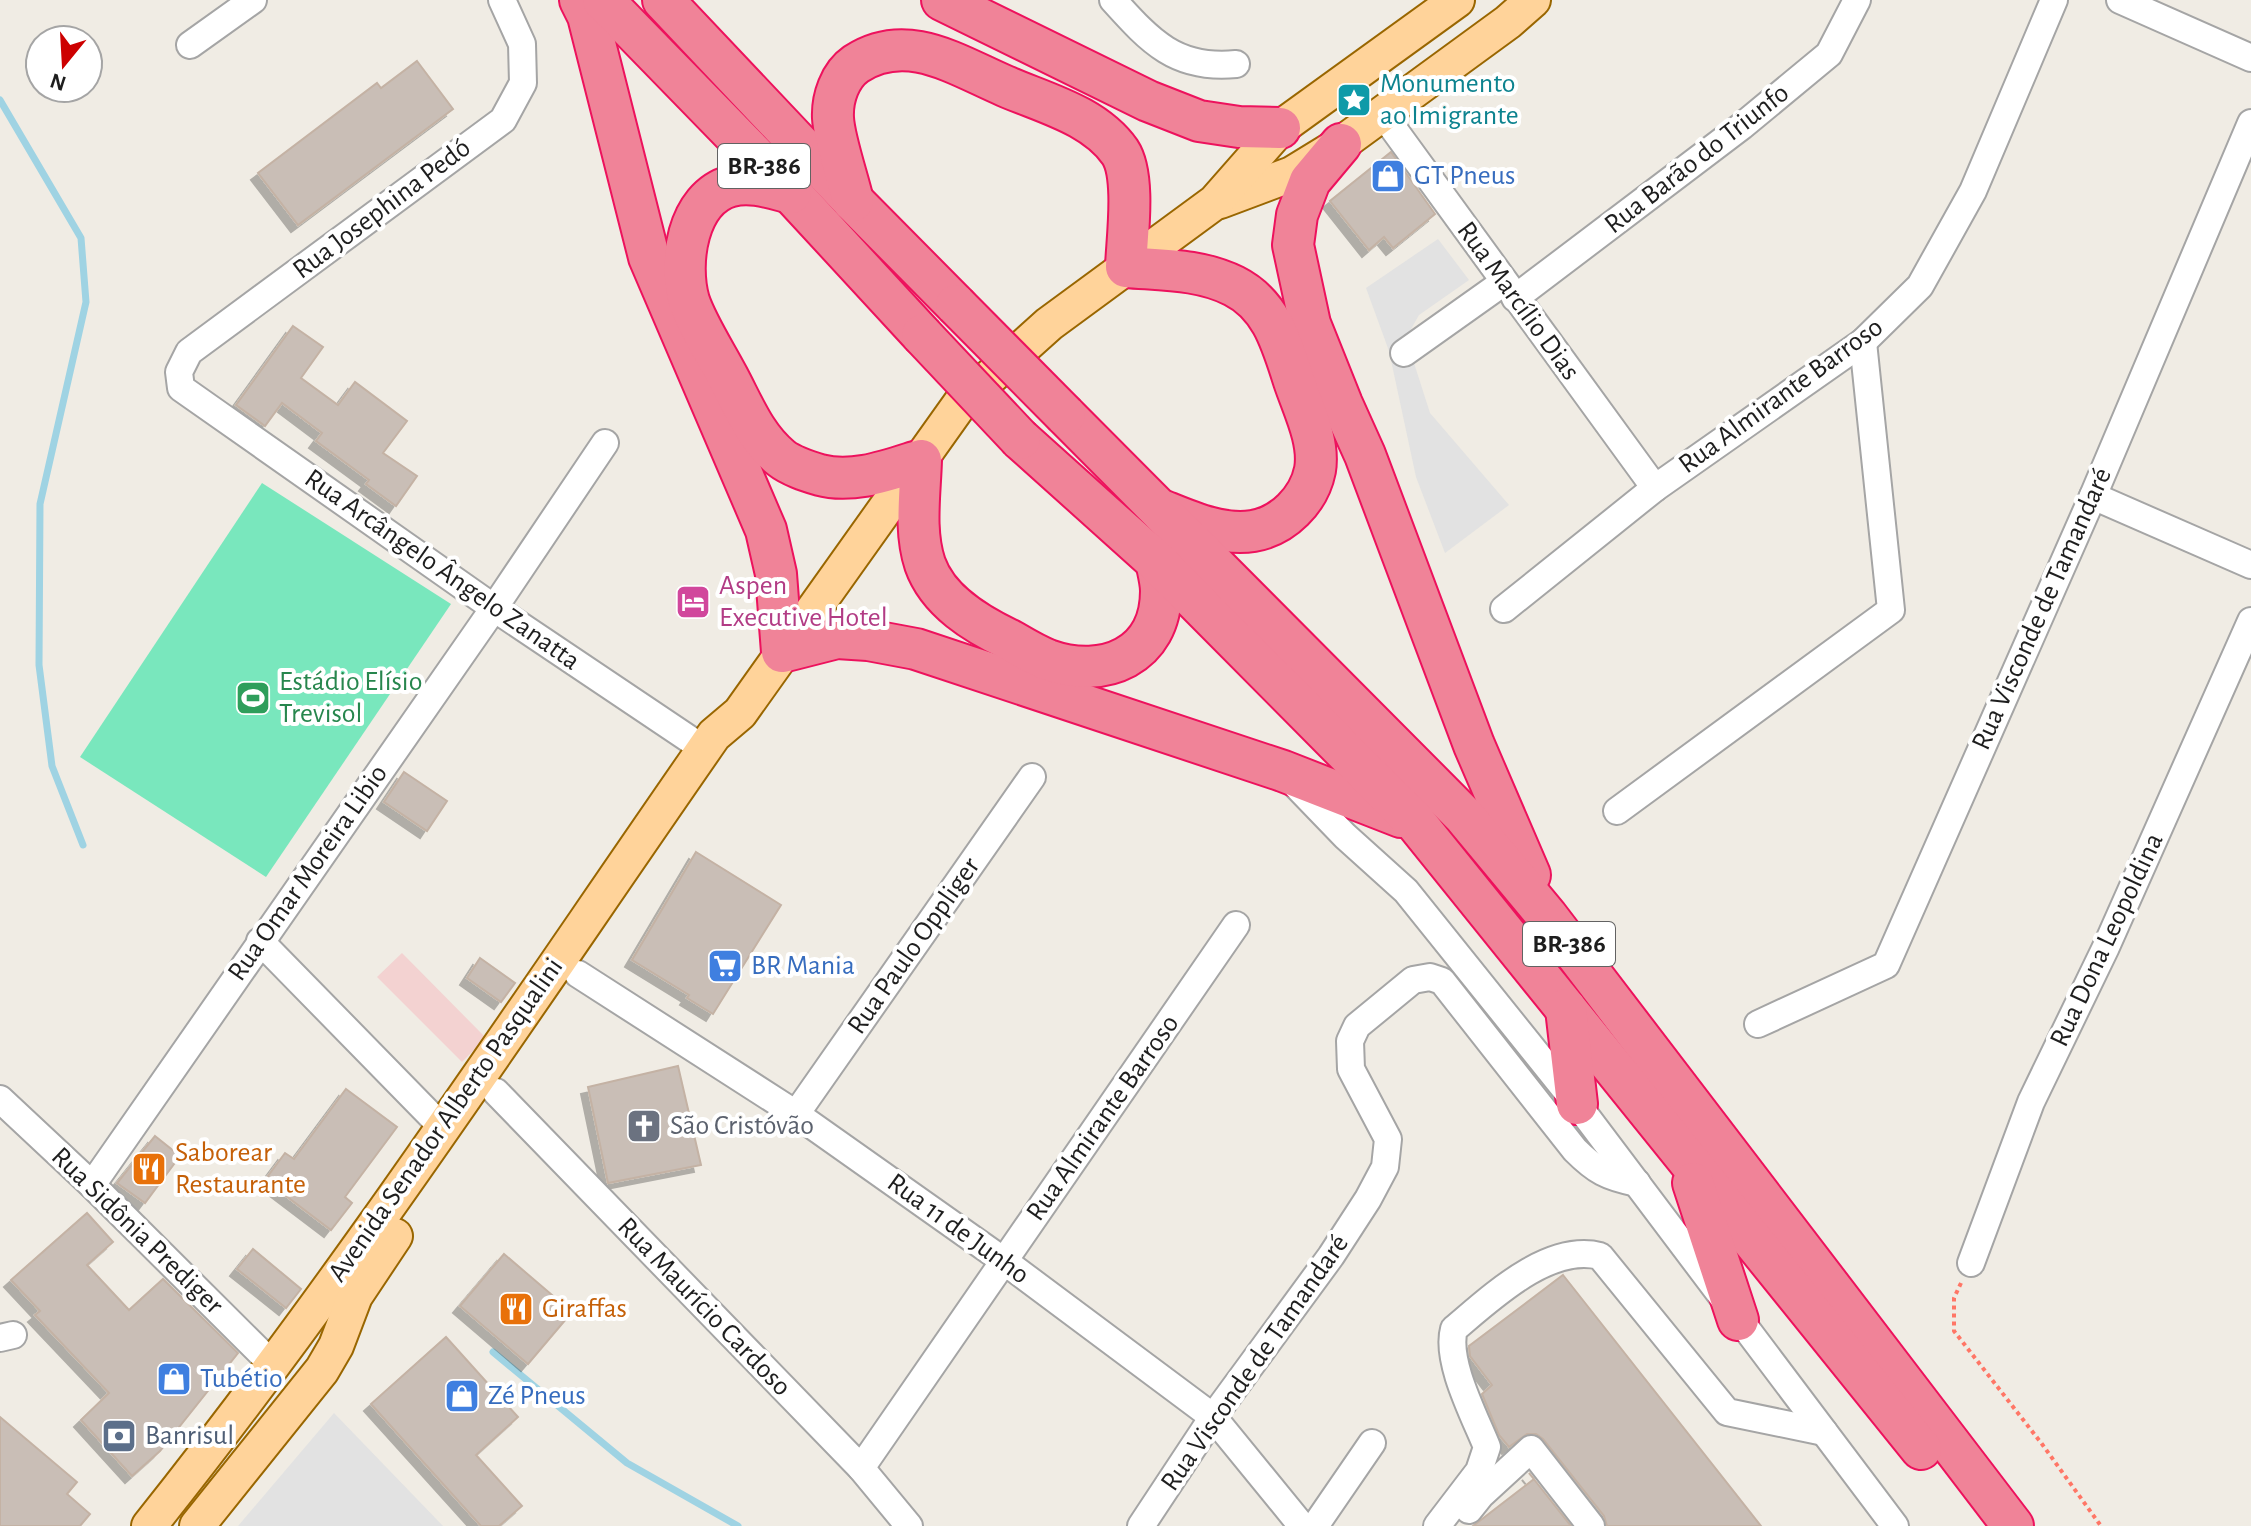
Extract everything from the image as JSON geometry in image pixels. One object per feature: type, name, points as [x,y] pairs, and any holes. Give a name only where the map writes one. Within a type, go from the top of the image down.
[{"type":"highway","points":[[580,0],[588,16],[649,257],[766,530],[776,574],[782,652],[837,638],[916,649],[1283,771],[1416,823]]},
{"type":"highway","name":"BR-386","points":[[603,0],[791,193],[1020,439],[1156,561],[1416,823],[1984,1526]]},
{"type":"highway","name":"BR-386","points":[[663,0],[853,201],[1464,816],[1547,916],[2013,1526]]},
{"type":"highway","points":[[942,0],[1148,101],[1199,121],[1239,127],[1280,128]]},
{"type":"highway","points":[[853,201],[833,119],[842,77],[866,58],[887,50],[905,48],[932,54],[1081,118],[1104,134],[1122,155],[1127,175],[1126,267],[1192,271],[1235,286],[1261,307],[1277,330],[1314,442],[1315,470],[1304,497],[1292,512],[1254,531],[1223,530],[1202,525],[1155,507]]},
{"type":"highway","points":[[1341,144],[1310,181],[1297,215],[1293,245],[1310,324],[1365,455],[1474,745],[1547,916]]},
{"type":"highway","points":[[791,193],[752,184],[730,186],[717,193],[701,206],[693,224],[685,269],[689,301],[758,434],[782,459],[823,476],[844,477],[873,475],[921,460],[919,536],[926,566],[940,589],[957,608],[984,628],[1049,660],[1081,666],[1105,665],[1127,658],[1145,643],[1156,627],[1160,609],[1162,588],[1156,561]]},
{"type":"highway","points":[[1566,1009],[1577,1104]]},
{"type":"highway","points":[[1686,1160],[1738,1320]]},
{"type":"main road","name":"Avenida Senador Alberto Pasqualini","points":[[149,1526],[273,1365],[443,1128],[714,735],[740,713],[960,404],[1049,324],[1215,202],[1280,128],[1457,0]]},
{"type":"main road","name":"Avenida Senador Alberto Pasqualini","points":[[1215,202],[1292,174],[1341,144],[1521,7]]},
{"type":"main road","points":[[1382,113],[1375,102],[1376,89],[1405,39]]},
{"type":"main road","name":"Avenida Senador Alberto Pasqualini","points":[[210,1521],[336,1346],[366,1276],[726,759],[740,713]]},
{"type":"main road","points":[[273,1365],[289,1379],[301,1382],[314,1379]]},
{"type":"main road","points":[[166,1526],[222,1455],[239,1426],[249,1396]]},
{"type":"street","points":[[190,45],[253,0]]},
{"type":"street","name":"Rua Josephina Pedó","points":[[181,388],[179,372],[189,352],[503,120],[523,83],[522,44],[502,0]]},
{"type":"street","points":[[1113,0],[1153,43],[1167,52],[1201,63],[1236,64]]},
{"type":"street","name":"Rua Barão do Triunfo","points":[[1404,353],[1509,290],[1742,126],[1829,54],[1857,0]]},
{"type":"street","name":"Rua Almirante Barroso","points":[[1504,609],[1655,488],[1863,342],[1920,286],[1973,191],[2054,0]]},
{"type":"street","points":[[2120,0],[2251,58]]},
{"type":"street","name":"Rua Marcílio Dias","points":[[1382,113],[1655,488]]},
{"type":"street","name":"Rua Visconde de Tamandaré","points":[[1758,1024],[1886,965],[2093,496],[2251,123]]},
{"type":"street","points":[[1617,811],[1891,610],[1863,342]]},
{"type":"street","name":"Rua Arcângelo Ângelo Zanatta","points":[[181,388],[494,608],[704,749]]},
{"type":"street","name":"Rua Omar Moreira Libio","points":[[92,1185],[494,608],[605,443]]},
{"type":"street","points":[[2093,496],[2251,565]]},
{"type":"street","name":"Rua Dona Leopoldina","points":[[1971,1263],[2031,1102],[2106,947],[2251,621]]},
{"type":"street","points":[[1283,771],[1345,836],[1406,891],[1577,1104],[1895,1526]]},
{"type":"street","name":"Rua Paulo Oppliger","points":[[796,1114],[1032,777]]},
{"type":"street","name":"Rua Almirante Barroso","points":[[861,1468],[1236,925]]},
{"type":"street","points":[[260,941],[443,1128]]},
{"type":"street","name":"Rua 11 de Junho","points":[[578,974],[796,1114],[1004,1261],[1213,1417],[1302,1526]]},
{"type":"street","name":"Rua Visconde de Tamandaré","points":[[1141,1526],[1213,1417],[1331,1256],[1385,1167],[1388,1139],[1351,1069],[1350,1041],[1357,1026],[1413,980],[1430,977],[1442,981],[1575,1150],[1595,1170],[1615,1179],[1637,1183]]},
{"type":"street","name":"Rua Maurício Cardoso","points":[[496,1092],[861,1468],[909,1526]]},
{"type":"street","name":"Rua Sidônia Prediger","points":[[0,1099],[92,1185],[273,1365]]},
{"type":"street","points":[[1437,1526],[1479,1471],[1487,1447],[1463,1388],[1451,1340],[1454,1329],[1510,1282],[1563,1256],[1584,1252],[1600,1256],[1727,1412],[1824,1432]]},
{"type":"street","points":[[1315,1526],[1372,1443]]},
{"type":"street","points":[[1457,1526],[1481,1495],[1531,1449],[1591,1526]]},
{"type":"path","points":[[1971,1263],[1954,1298],[1954,1331],[2101,1526]]},
{"type":"shaded area","points":[[1438,239],[1469,280],[1419,315],[1406,338],[1430,413],[1509,505],[1445,553],[1416,477],[1389,351],[1366,288]]},
{"type":"shaded area","points":[[402,953],[486,1038],[462,1062],[377,977]]},
{"type":"shaded area","points":[[334,1413],[443,1526],[238,1526]]},
{"type":"green space","name":"Estádio Elísio Trevisol","points":[[262,483],[451,604],[266,877],[80,757]]},
{"type":"building","points":[[417,61],[453,109],[298,225],[258,173],[377,83],[381,88]]},
{"type":"building","name":"GT Pneus","points":[[1391,152],[1435,214],[1393,248],[1384,237],[1369,250],[1330,201]]},
{"type":"building","points":[[293,326],[323,347],[301,378],[338,405],[355,382],[407,421],[383,453],[417,476],[396,506],[366,484],[369,480],[316,441],[322,433],[282,403],[265,426],[236,405]]},
{"type":"building","points":[[404,772],[447,801],[427,831],[384,802]]},
{"type":"building","points":[[696,852],[781,905],[713,1014],[687,998],[689,995],[632,960]]},
{"type":"building","points":[[480,958],[515,983],[501,1002],[467,978]]},
{"type":"building","name":"São Cristóvão","points":[[678,1066],[701,1165],[608,1183],[588,1087]]},
{"type":"building","points":[[346,1089],[397,1127],[345,1197],[352,1203],[331,1230],[265,1180],[285,1153],[294,1159]]},
{"type":"building","name":"Saborear Restaurante","points":[[155,1136],[180,1156],[145,1203],[117,1183]]},
{"type":"building","points":[[87,1213],[113,1242],[87,1265],[129,1310],[163,1279],[238,1353],[160,1451],[132,1476],[81,1420],[109,1393],[35,1315],[40,1311],[11,1280]]},
{"type":"building","points":[[253,1249],[301,1289],[286,1308],[237,1269]]},
{"type":"building","name":"Giraffas","points":[[504,1254],[572,1312],[528,1364],[460,1306]]},
{"type":"building","points":[[1563,1275],[1761,1526],[1607,1526],[1604,1516],[1543,1439],[1536,1434],[1527,1434],[1509,1447],[1499,1435],[1482,1394],[1492,1385],[1470,1356],[1469,1346]]},
{"type":"building","points":[[446,1337],[518,1417],[476,1455],[522,1506],[499,1526],[481,1526],[371,1404]]},
{"type":"building","points":[[0,1417],[77,1482],[67,1494],[90,1514],[80,1526],[0,1526]]},
{"type":"building","points":[[1534,1479],[1571,1526],[1473,1526]]},
{"type":"waterway","points":[[0,100],[81,238],[86,302],[40,504],[39,665],[52,766],[83,845]]},
{"type":"waterway","points":[[493,1352],[627,1463],[738,1526]]},
{"type":"place","name":"Monumento ao Imigrante","points":[[1354,100]]},
{"type":"place","name":"GT Pneus","points":[[1388,176]]},
{"type":"place","name":"Aspen Executive Hotel","points":[[693,602]]},
{"type":"place","name":"Estádio Elísio Trevisol","points":[[253,698]]},
{"type":"place","name":"BR Mania","points":[[725,966]]},
{"type":"place","name":"São Cristóvão","points":[[644,1126]]},
{"type":"place","name":"Saborear Restaurante","points":[[149,1169]]},
{"type":"place","name":"Giraffas","points":[[516,1309]]},
{"type":"place","name":"Tubétio","points":[[174,1379]]},
{"type":"place","name":"Zé Pneus","points":[[462,1396]]},
{"type":"place","name":"Banrisul","points":[[119,1436]]}]
